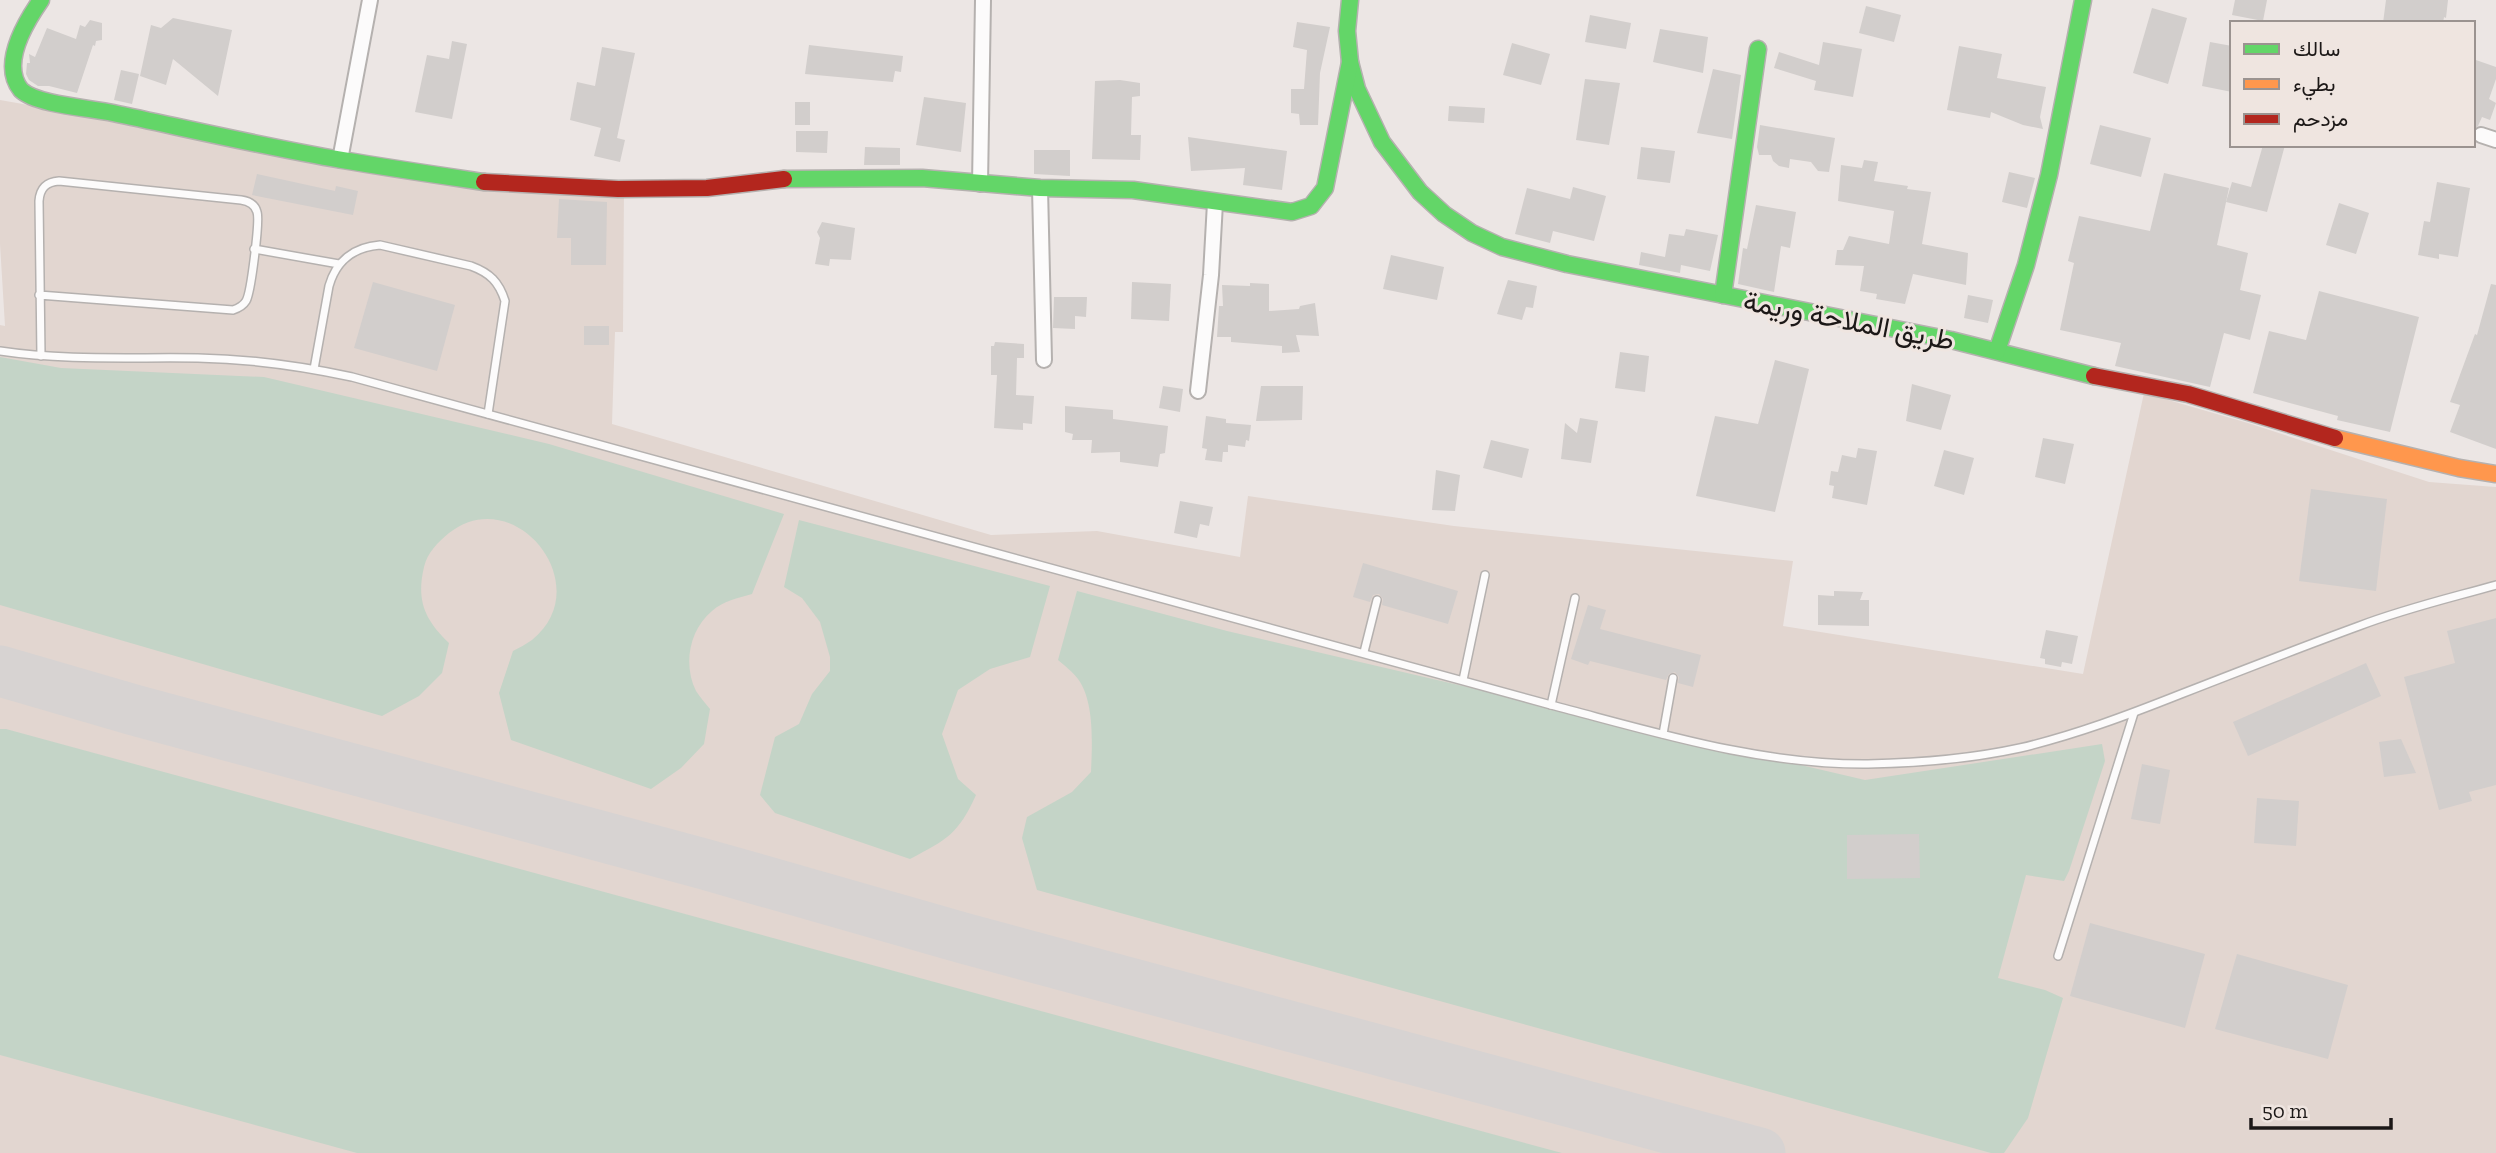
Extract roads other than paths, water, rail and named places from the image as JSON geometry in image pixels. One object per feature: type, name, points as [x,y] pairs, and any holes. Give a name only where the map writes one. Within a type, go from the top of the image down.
[{"type":"street","points":[[41,0],[21,29],[11,53],[11,74],[19,89],[34,99],[340,160],[486,182],[618,189],[706,188],[792,178],[922,178],[1040,188],[1133,190],[1215,203],[1302,211],[1317,201],[1325,188],[1350,62]]},
{"type":"street","points":[[340,160],[370,0]]},
{"type":"street","points":[[980,184],[984,0]]},
{"type":"street","name":"طريق الملاحة وريمة","points":[[1350,0],[1347,31],[1350,62],[1357,89],[1382,142],[1420,192],[1444,214],[1472,233],[1502,247],[1533,256],[1875,324],[1997,351],[2091,376],[2188,394],[2353,444],[2496,474]]},
{"type":"street","points":[[1997,351],[2026,265],[2046,188],[2083,0]]},
{"type":"street","points":[[1723,295],[1758,49]]},
{"type":"street","points":[[2481,135],[2496,140]]},
{"type":"street","points":[[1040,188],[1044,360]]},
{"type":"street","points":[[1198,391],[1211,275],[1215,203]]},
{"type":"lane","points":[[39,295],[233,310],[241,307],[249,295],[258,215],[256,209],[247,201],[53,181],[47,184],[40,194],[39,295],[41,356]]},
{"type":"lane","points":[[314,369],[332,275],[339,264],[357,250],[380,245],[471,266],[484,270],[494,278],[505,301],[488,414]]},
{"type":"lane","points":[[254,249],[339,264]]},
{"type":"lane","points":[[0,351],[41,356],[238,360],[314,369],[488,414],[1551,705],[1713,747],[1764,756],[1866,764],[1969,757],[2019,748],[2069,735],[2134,713],[2361,625],[2496,585]]},
{"type":"lane","points":[[1463,680],[1485,575]]},
{"type":"lane","points":[[1551,705],[1575,598]]},
{"type":"lane","points":[[1364,652],[1377,600]]},
{"type":"lane","points":[[1663,734],[1672,678]]},
{"type":"lane","points":[[2058,956],[2134,713]]}]
